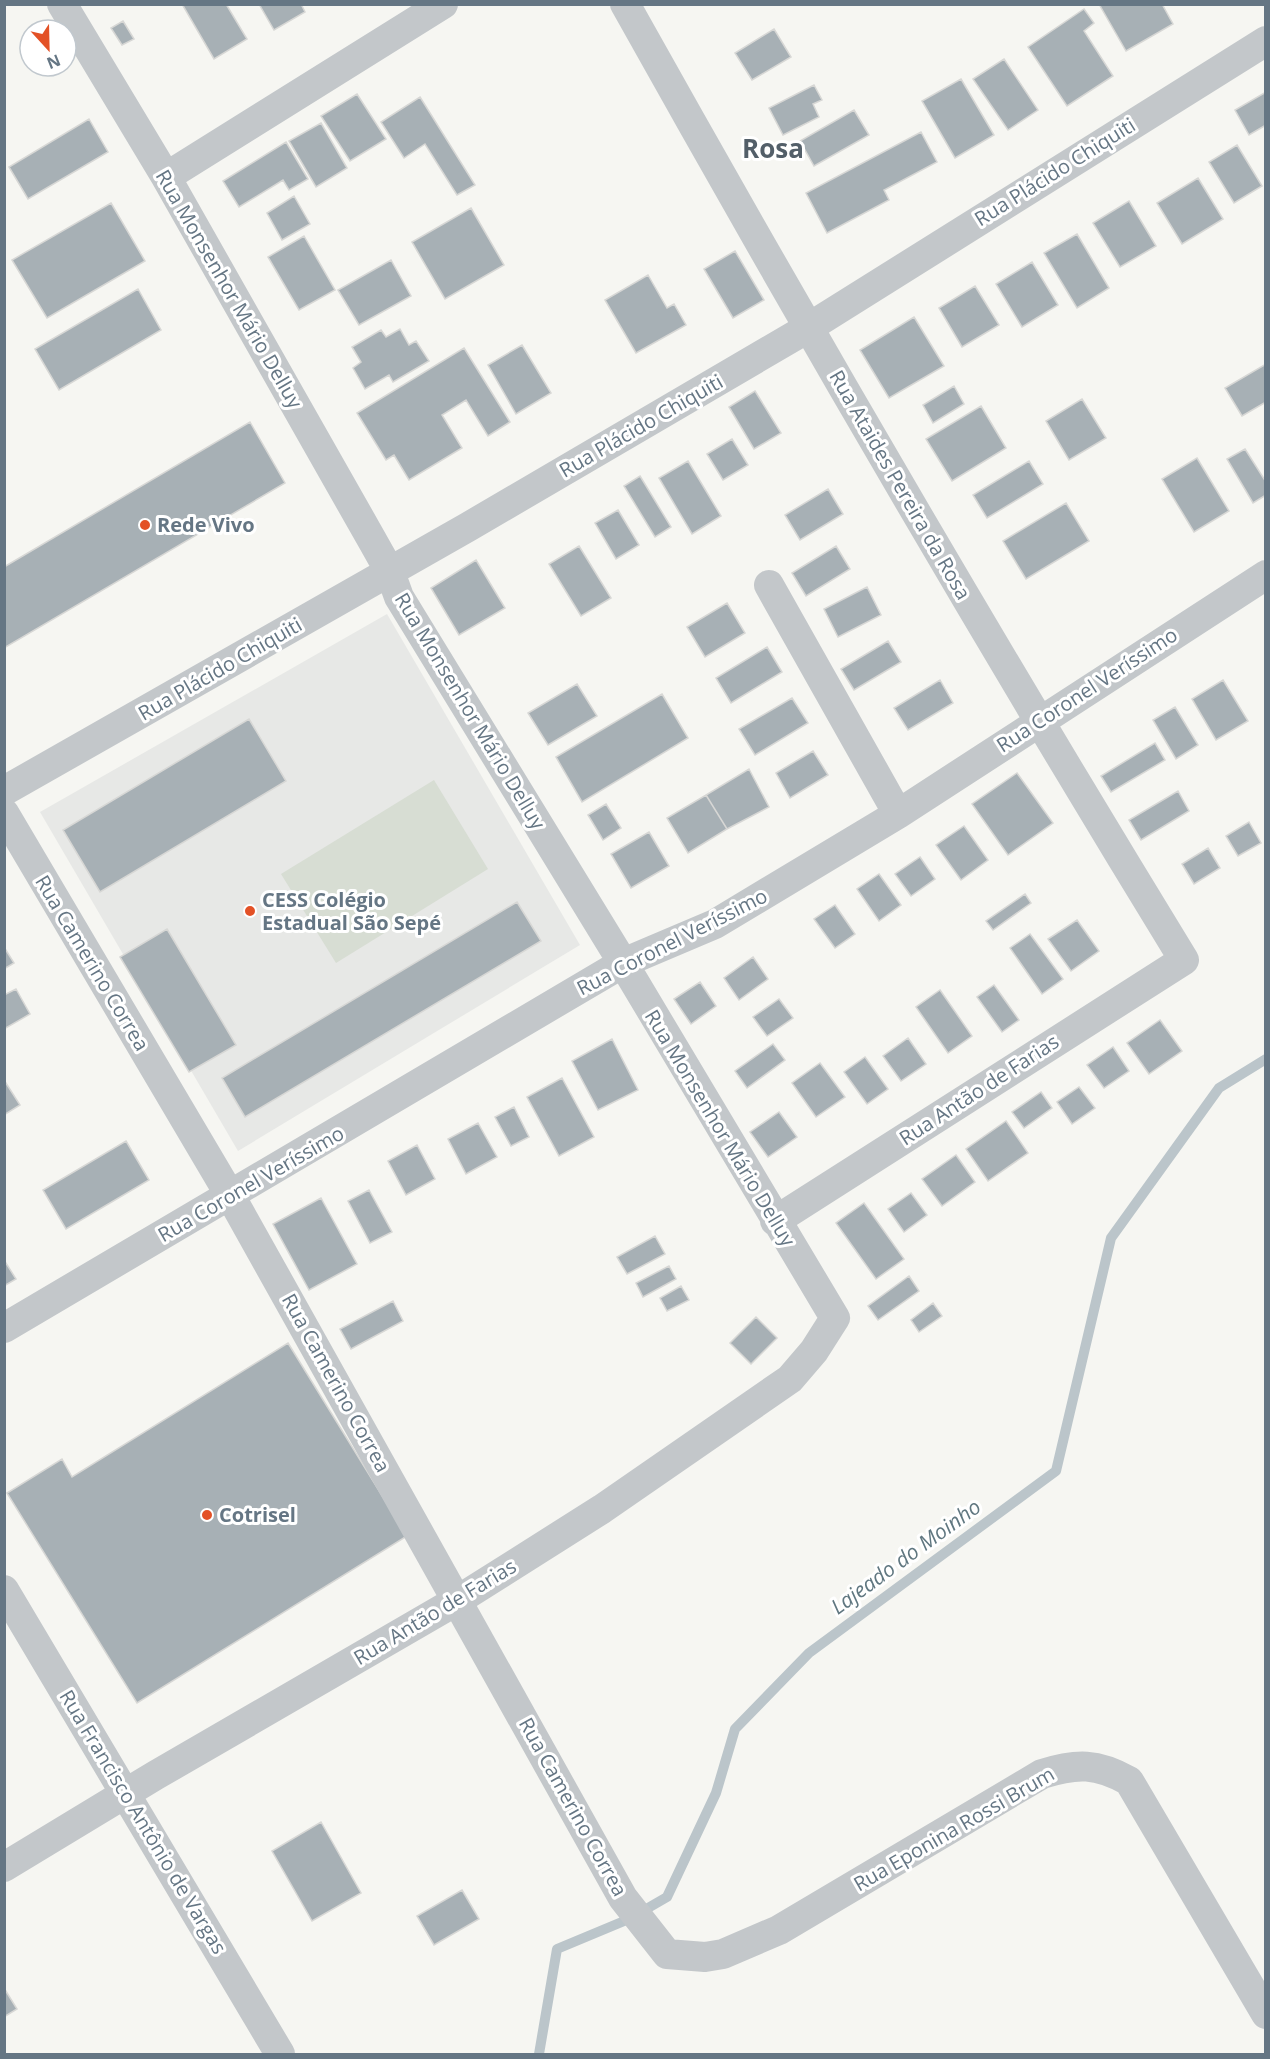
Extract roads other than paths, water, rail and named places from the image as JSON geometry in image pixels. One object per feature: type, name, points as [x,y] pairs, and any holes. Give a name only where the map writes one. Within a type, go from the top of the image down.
[{"type":"street","name":"Rua Monsenhor Mário Delluy","points":[[62,4],[166,177],[390,572],[399,597],[623,963],[835,1318]]},
{"type":"street","points":[[166,177],[443,4]]},
{"type":"street","name":"Rua Ataides Pereira da Rosa","points":[[625,4],[808,328],[1038,721],[1184,960]]},
{"type":"street","name":"Rua Plácido Chiquiti","points":[[4,791],[390,572],[808,328],[1266,41]]},
{"type":"street","name":"Rua Coronel Veríssimo","points":[[4,1328],[231,1197],[623,963],[716,924],[898,814],[1266,575]]},
{"type":"street","points":[[769,585],[898,814]]},
{"type":"street","name":"Rua Camerino Correa","points":[[4,813],[231,1197],[623,1898],[667,1954]]},
{"type":"street","name":"Rua Antão de Farias","points":[[775,1221],[1184,960]]},
{"type":"street","name":"Rua Antão de Farias","points":[[4,1867],[458,1600],[602,1509],[790,1379],[814,1351],[835,1318]]},
{"type":"street","name":"Rua Francisco Antônio de Vargas","points":[[4,1590],[127,1793],[280,2055]]},
{"type":"street","name":"Rua Eponina Rossi Brum","points":[[667,1954],[705,1958],[723,1954],[768,1935],[1042,1774],[1070,1765],[1109,1770],[1129,1781],[1266,2014]]},
{"type":"waterway","name":"Lajeado do Moinho","points":[[539,2054],[557,1949],[629,1919],[667,1897],[716,1793],[735,1729],[809,1653],[1056,1471],[1111,1238],[1219,1088],[1266,1059]]},
{"type":"place","name":"Rede Vivo","points":[[145,525]]},
{"type":"place","name":"CESS Colégio Estadual São Sepé","points":[[250,911]]},
{"type":"place","name":"Cotrisel","points":[[207,1515]]},
{"type":"district","name":"Rosa","points":[[773,149]]}]
